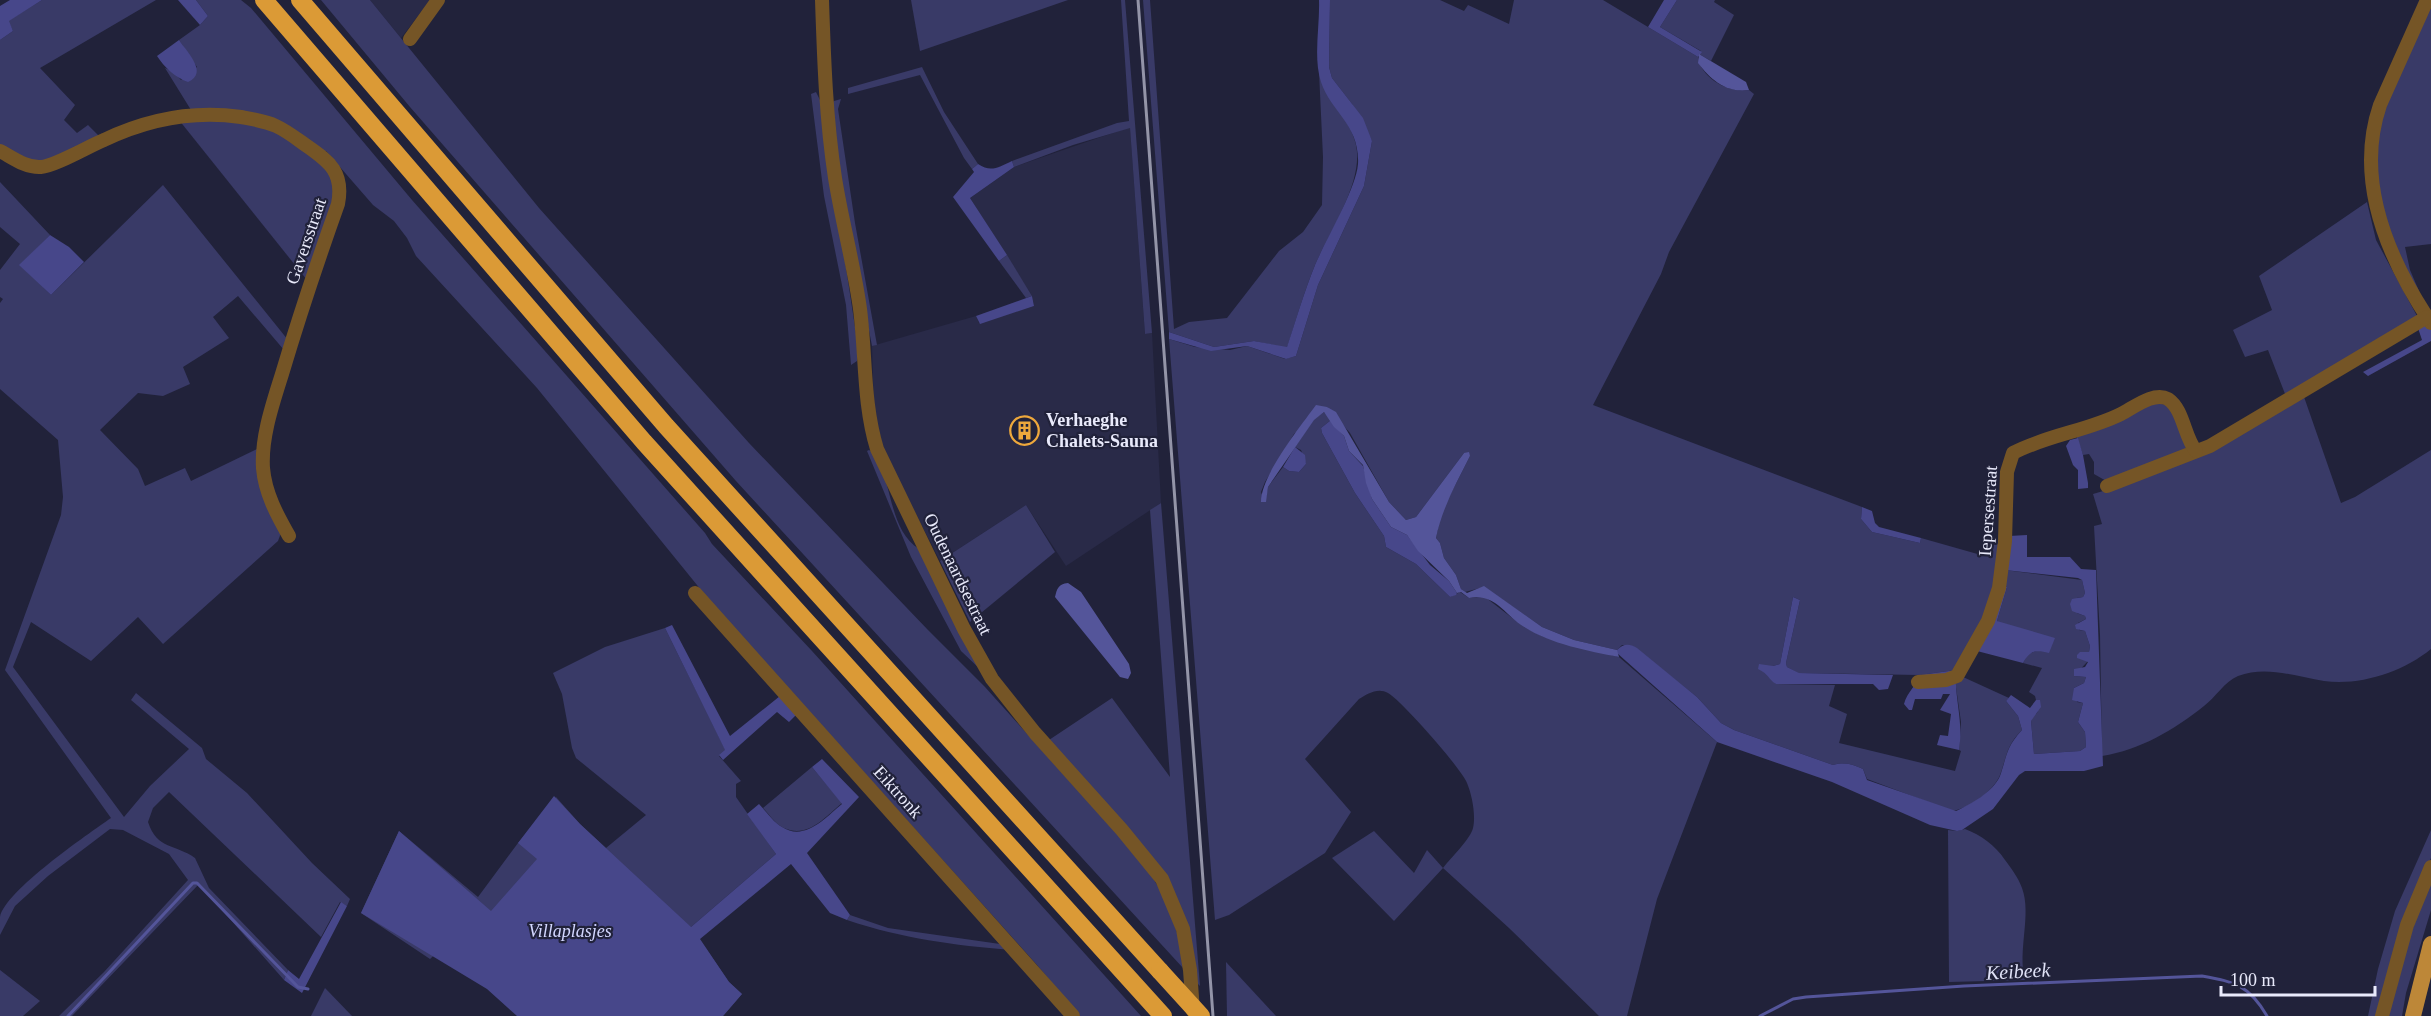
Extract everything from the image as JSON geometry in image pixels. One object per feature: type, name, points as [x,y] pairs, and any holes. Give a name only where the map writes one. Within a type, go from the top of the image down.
[{"type":"highway","points":[[264,0],[644,442],[1163,1016]]},
{"type":"highway","points":[[300,0],[666,426],[1201,1016]]},
{"type":"main road","points":[[2413,1016],[2431,944]]},
{"type":"street","points":[[410,39],[438,0]]},
{"type":"street","name":"Oudenaardsestraat","points":[[822,0],[825,88],[835,180],[860,308],[870,426],[877,449],[964,629],[992,680],[1162,879],[1183,929],[1190,970],[1193,1016]]},
{"type":"street","points":[[2107,486],[2210,446],[2429,320],[2393,258],[2383,232],[2376,208],[2371,150],[2374,123],[2380,105],[2427,0]]},
{"type":"street","name":"Gaversstraat","points":[[0,151],[29,167],[44,167],[117,133],[153,121],[187,114],[204,114],[253,119],[275,126],[327,159],[337,174],[341,189],[339,204],[302,307],[272,408],[264,447],[263,468],[267,488],[274,510],[289,536]]},
{"type":"street","name":"Iepersestraat","points":[[1918,682],[1946,680],[1957,676],[1988,621],[1999,588],[2005,541],[2007,472],[2013,453],[2119,415],[2153,398],[2160,397],[2167,399],[2175,406],[2191,445],[2196,451]]},
{"type":"street","name":"Eiktronk","points":[[696,593],[1073,1016]]},
{"type":"street","points":[[2382,1016],[2407,925],[2431,867]]},
{"type":"shaded area","points":[[370,0],[430,0],[401,38]]},
{"type":"shaded area","points":[[1699,54],[1746,82],[1749,90],[1726,87],[1714,80],[1698,63]]},
{"type":"shaded area","points":[[1130,127],[1145,334],[1152,333],[1161,503],[1066,566],[1026,505],[940,561],[885,454],[874,413],[872,346],[976,316],[979,323],[1034,306],[1032,296],[970,198],[1014,167]]},
{"type":"shaded area","points":[[1316,405],[1336,412],[1389,502],[1406,520],[1416,517],[1464,453],[1469,452],[1470,456],[1446,506],[1436,538],[1461,589],[1467,593],[1484,586],[1542,627],[1574,640],[1617,650],[1619,657],[1546,638],[1524,627],[1493,602],[1478,597],[1469,598],[1461,592],[1457,593],[1449,581],[1418,551],[1407,535],[1391,527],[1372,499],[1363,465],[1349,451],[1344,436],[1334,427],[1324,412],[1314,420],[1268,487],[1266,502],[1261,502],[1267,479],[1274,465]]},
{"type":"shaded area","points":[[1068,583],[1081,592],[1129,664],[1131,673],[1128,679],[1120,677],[1055,597],[1058,587]]},
{"type":"green space","points":[[10,0],[42,0],[9,21],[13,31],[0,40],[0,6]]},
{"type":"green space","points":[[42,0],[156,0],[40,68],[75,105],[64,120],[77,133],[88,125],[100,137],[38,164],[0,148],[0,40],[13,31],[8,21]]},
{"type":"green space","points":[[178,0],[196,0],[208,16],[200,25]]},
{"type":"green space","points":[[196,0],[241,0],[251,8],[412,200],[705,533],[712,544],[812,651],[1141,1016],[1080,1016],[1037,965],[710,601],[537,388],[416,256],[407,238],[394,221],[373,205],[326,151],[321,152],[285,128],[191,110],[165,68],[173,71],[181,80],[197,67],[179,40],[200,25],[208,16]]},
{"type":"green space","points":[[321,0],[370,0],[539,208],[749,443],[985,687],[1145,865],[1168,903],[1178,936],[1183,968],[736,481],[410,107]]},
{"type":"green space","points":[[911,0],[1068,0],[920,51]]},
{"type":"green space","points":[[1121,0],[1125,0],[1152,333],[1145,334],[1130,128],[1073,145],[1014,167],[1012,161],[1117,123],[1129,121]]},
{"type":"green space","points":[[1143,0],[1150,0],[1174,329],[1189,322],[1227,318],[1279,251],[1303,232],[1322,205],[1323,157],[1319,72],[1322,82],[1353,135],[1357,159],[1355,175],[1344,207],[1315,265],[1287,348],[1254,341],[1214,347],[1169,332]]},
{"type":"green space","points":[[1319,0],[1330,0],[1329,67],[1332,78],[1363,118],[1372,141],[1364,186],[1318,285],[1296,356],[1286,359],[1247,346],[1211,351],[1169,339],[1169,332],[1214,347],[1254,341],[1287,347],[1311,275],[1352,187],[1358,164],[1357,151],[1350,129],[1331,102],[1321,82],[1317,52]]},
{"type":"green space","points":[[1330,0],[1440,0],[1464,11],[1468,5],[1509,24],[1514,0],[1603,0],[1698,57],[1704,71],[1717,82],[1733,89],[1749,90],[1754,94],[1669,252],[1661,274],[1593,405],[1862,507],[1861,519],[1872,532],[1920,543],[1921,538],[1981,555],[1989,552],[2001,534],[1997,589],[1956,670],[1920,675],[1798,673],[1787,667],[1786,663],[1800,600],[1793,597],[1780,664],[1773,666],[1768,674],[1776,684],[1835,685],[1829,706],[1847,714],[1839,743],[1955,771],[1961,751],[1959,750],[1961,722],[1955,680],[1963,677],[2009,698],[2006,701],[2018,716],[2022,730],[2010,746],[1997,781],[1980,798],[1965,807],[1952,811],[1867,779],[1863,769],[1855,766],[1833,765],[1734,730],[1721,723],[1697,697],[1633,646],[1622,645],[1617,650],[1574,640],[1542,627],[1484,587],[1465,592],[1461,589],[1456,575],[1444,558],[1440,543],[1436,538],[1441,513],[1470,456],[1464,453],[1416,517],[1406,520],[1389,502],[1350,433],[1327,407],[1294,434],[1265,482],[1261,492],[1265,502],[1268,487],[1283,467],[1289,471],[1299,472],[1306,464],[1301,450],[1295,447],[1314,419],[1324,412],[1331,420],[1321,428],[1322,433],[1355,493],[1384,536],[1386,547],[1416,564],[1450,597],[1460,592],[1469,598],[1485,597],[1524,627],[1544,637],[1619,657],[1717,742],[1657,899],[1627,1016],[1599,1016],[1509,928],[1443,868],[1473,828],[1474,811],[1469,788],[1454,764],[1430,735],[1405,708],[1384,691],[1373,692],[1359,699],[1305,759],[1351,812],[1325,853],[1229,915],[1215,920],[1169,339],[1195,347],[1230,350],[1247,346],[1285,359],[1296,356],[1318,285],[1364,186],[1372,141],[1352,104],[1332,78],[1329,67]]},
{"type":"green space","points":[[1664,0],[1677,0],[1660,27],[1702,52],[1698,57],[1648,27]]},
{"type":"green space","points":[[1677,0],[1715,0],[1714,2],[1734,15],[1711,61],[1699,54],[1701,51],[1660,27]]},
{"type":"green space","points":[[2431,0],[2431,244],[2405,247],[2410,270],[2419,291],[2409,281],[2379,200],[2374,133]]},
{"type":"green space","points":[[179,40],[191,56],[196,68],[197,73],[188,82],[171,72],[157,56]]},
{"type":"green space","points":[[922,67],[944,112],[978,164],[972,169],[920,75],[848,94],[848,88]]},
{"type":"green space","points":[[816,92],[821,102],[858,347],[857,361],[851,365],[846,305],[824,196],[811,94]]},
{"type":"green space","points":[[841,99],[838,109],[855,223],[877,345],[872,346],[840,176],[831,104]]},
{"type":"green space","points":[[179,120],[234,120],[282,133],[332,172],[336,195],[307,280]]},
{"type":"green space","points":[[1012,161],[1014,167],[970,198],[1007,255],[999,261],[953,197],[978,164],[991,169]]},
{"type":"green space","points":[[0,182],[50,235],[20,265],[51,295],[163,185],[288,340],[284,350],[238,296],[213,317],[229,338],[183,367],[190,384],[163,396],[138,393],[100,430],[138,469],[145,486],[185,468],[191,481],[259,448],[281,533],[278,541],[163,644],[138,617],[91,661],[31,622],[13,667],[124,817],[150,786],[189,749],[131,700],[136,693],[202,748],[206,759],[247,793],[312,863],[350,899],[347,906],[340,902],[321,937],[169,792],[153,808],[148,822],[156,837],[195,858],[209,888],[288,970],[284,980],[199,884],[72,1016],[59,1016],[104,972],[188,880],[169,854],[123,830],[110,829],[48,876],[15,906],[0,935],[0,917],[5,906],[16,893],[31,878],[111,818],[5,670],[61,515],[63,497],[58,440],[0,389],[0,303],[3,299],[0,297],[0,270],[20,244],[0,227]]},
{"type":"green space","points":[[2367,202],[2376,240],[2417,316],[2287,399],[2268,350],[2245,357],[2233,330],[2272,310],[2259,276]]},
{"type":"green space","points":[[50,235],[69,247],[84,262],[51,295],[19,265]]},
{"type":"green space","points":[[1007,255],[1032,296],[1026,298],[999,261]]},
{"type":"green space","points":[[1032,296],[1034,306],[980,324],[976,316]]},
{"type":"green space","points":[[2425,325],[2431,329],[2431,341],[2368,376],[2363,372],[2422,340],[2418,328]]},
{"type":"green space","points":[[2303,394],[2341,503],[2355,497],[2431,450],[2431,649],[2394,671],[2381,676],[2352,681],[2324,681],[2271,672],[2238,676],[2208,703],[2169,731],[2130,749],[2102,756],[2100,635],[2094,526],[2102,524],[2093,494],[2110,489]]},
{"type":"green space","points":[[2153,402],[2171,406],[2190,451],[2108,482],[2094,474],[2094,462],[2089,454],[2083,455],[2075,432]]},
{"type":"green space","points":[[1331,420],[1344,436],[1349,451],[1363,466],[1372,499],[1391,527],[1407,535],[1430,565],[1449,581],[1456,595],[1450,597],[1416,564],[1386,547],[1384,536],[1355,493],[1322,433],[1321,428]]},
{"type":"green space","points":[[2078,438],[2088,488],[2078,489],[2078,470],[2073,465],[2066,446],[2070,440]]},
{"type":"green space","points":[[1295,447],[1305,455],[1306,464],[1299,472],[1289,471],[1283,467]]},
{"type":"green space","points":[[869,450],[884,475],[901,528],[919,549],[981,670],[961,651],[911,557],[867,451]]},
{"type":"green space","points":[[1161,503],[1200,986],[1196,982],[1184,916],[1049,740],[1112,698],[1170,777],[1150,510]]},
{"type":"green space","points":[[1026,505],[1055,552],[970,622],[940,561]]},
{"type":"green space","points":[[1862,507],[1872,511],[1875,523],[1879,527],[1921,538],[1920,543],[1872,532],[1861,519]]},
{"type":"green space","points":[[2027,535],[2027,557],[2070,557],[2081,569],[2096,570],[2103,766],[2084,771],[2025,771],[2019,775],[1993,809],[1962,830],[1930,825],[1832,782],[1717,742],[1617,653],[1617,650],[1624,645],[1637,648],[1697,697],[1721,723],[1734,730],[1833,765],[1855,766],[1863,769],[1867,780],[1956,811],[1981,797],[1997,782],[2010,747],[2022,730],[2018,716],[2006,701],[2011,695],[2030,708],[2036,700],[2040,700],[2041,707],[2031,721],[2034,754],[2080,751],[2086,747],[2085,732],[2078,722],[2083,703],[2072,700],[2074,688],[2084,683],[2086,677],[2074,676],[2074,669],[2085,667],[2088,662],[2077,658],[2077,655],[2080,652],[2089,652],[2090,646],[2085,631],[2076,629],[2075,625],[2086,619],[2085,616],[2072,611],[2070,604],[2072,599],[2083,597],[2085,593],[2082,580],[2005,570],[2009,536]]},
{"type":"green space","points":[[2005,570],[2082,580],[2085,593],[2083,597],[2077,598],[2077,613],[2085,616],[2086,619],[2078,623],[2079,630],[2085,631],[2090,646],[2089,652],[2080,652],[2088,661],[2074,676],[2086,677],[2084,683],[2074,688],[2077,702],[2083,703],[2078,722],[2085,732],[2086,747],[2080,751],[2034,754],[2031,721],[2032,716],[2037,713],[2040,700],[2036,700],[2035,696],[2029,692],[2042,668],[2023,663],[2028,654],[2039,650],[1997,621],[2007,587],[2003,585]]},
{"type":"green space","points":[[2003,585],[2007,587],[1997,621],[2055,638],[2049,653],[2033,652],[2023,663],[1977,651]]},
{"type":"green space","points":[[1793,597],[1800,600],[1787,667],[1799,673],[1893,675],[1888,689],[1879,690],[1873,684],[1776,684],[1758,669],[1759,664],[1773,666],[1780,664]]},
{"type":"green space","points":[[672,625],[730,736],[780,696],[797,714],[789,722],[777,712],[723,760],[719,755],[725,750],[665,628]]},
{"type":"green space","points":[[665,628],[726,751],[719,756],[741,781],[736,784],[736,797],[776,854],[691,927],[729,982],[742,994],[723,1016],[445,945],[430,959],[361,913],[399,831],[478,897],[556,797],[606,848],[646,815],[576,758],[562,694],[553,673],[605,647]]},
{"type":"green space","points":[[1956,670],[1959,750],[1937,745],[1940,735],[1948,736],[1951,714],[1940,710],[1950,694],[1943,694],[1941,699],[1915,699],[1912,710],[1904,704],[1920,675]]},
{"type":"green space","name":"Villaplasjes","points":[[822,759],[859,797],[807,853],[850,915],[847,920],[830,913],[791,864],[700,939],[729,982],[742,994],[723,1016],[517,1016],[487,989],[361,913],[399,831],[491,911],[537,859],[518,843],[554,796],[580,824],[691,927],[776,854],[747,814],[759,804],[779,825],[799,832],[815,826],[842,804],[812,767]]},
{"type":"green space","points":[[812,767],[842,803],[823,820],[808,829],[793,831],[781,827],[763,808]]},
{"type":"green space","points":[[1965,829],[1982,837],[1997,850],[2022,888],[2026,910],[2023,957],[2025,980],[1949,982],[1948,830]]},
{"type":"green space","points":[[2431,830],[2431,858],[2401,929],[2378,1016],[2368,1016],[2378,969],[2395,911]]},
{"type":"green space","points":[[1374,831],[1414,873],[1427,850],[1443,868],[1394,921],[1332,858]]},
{"type":"green space","points":[[2431,874],[2431,910],[2406,993],[2402,1016],[2386,1016],[2391,993]]},
{"type":"green space","points":[[341,902],[347,906],[302,993],[284,980],[288,970],[299,979]]},
{"type":"green space","points":[[850,915],[888,928],[1007,945],[1011,950],[909,937],[847,920]]},
{"type":"green space","points":[[1226,962],[1276,1016],[1227,1016]]},
{"type":"green space","points":[[0,970],[40,1001],[23,1016],[0,1016]]},
{"type":"green space","points":[[325,988],[352,1016],[311,1016]]},
{"type":"waterway","points":[[68,1016],[193,883],[197,883],[298,987],[308,989]]},
{"type":"waterway","name":"Keibeek","points":[[1760,1016],[1793,999],[1806,997],[1964,986],[2202,976],[2224,980],[2247,991],[2267,1016]]},
{"type":"railway","points":[[1138,0],[1213,1016]]},
{"type":"place","name":"Verhaeghe Chalets-Sauna","points":[[1025,430]]}]
